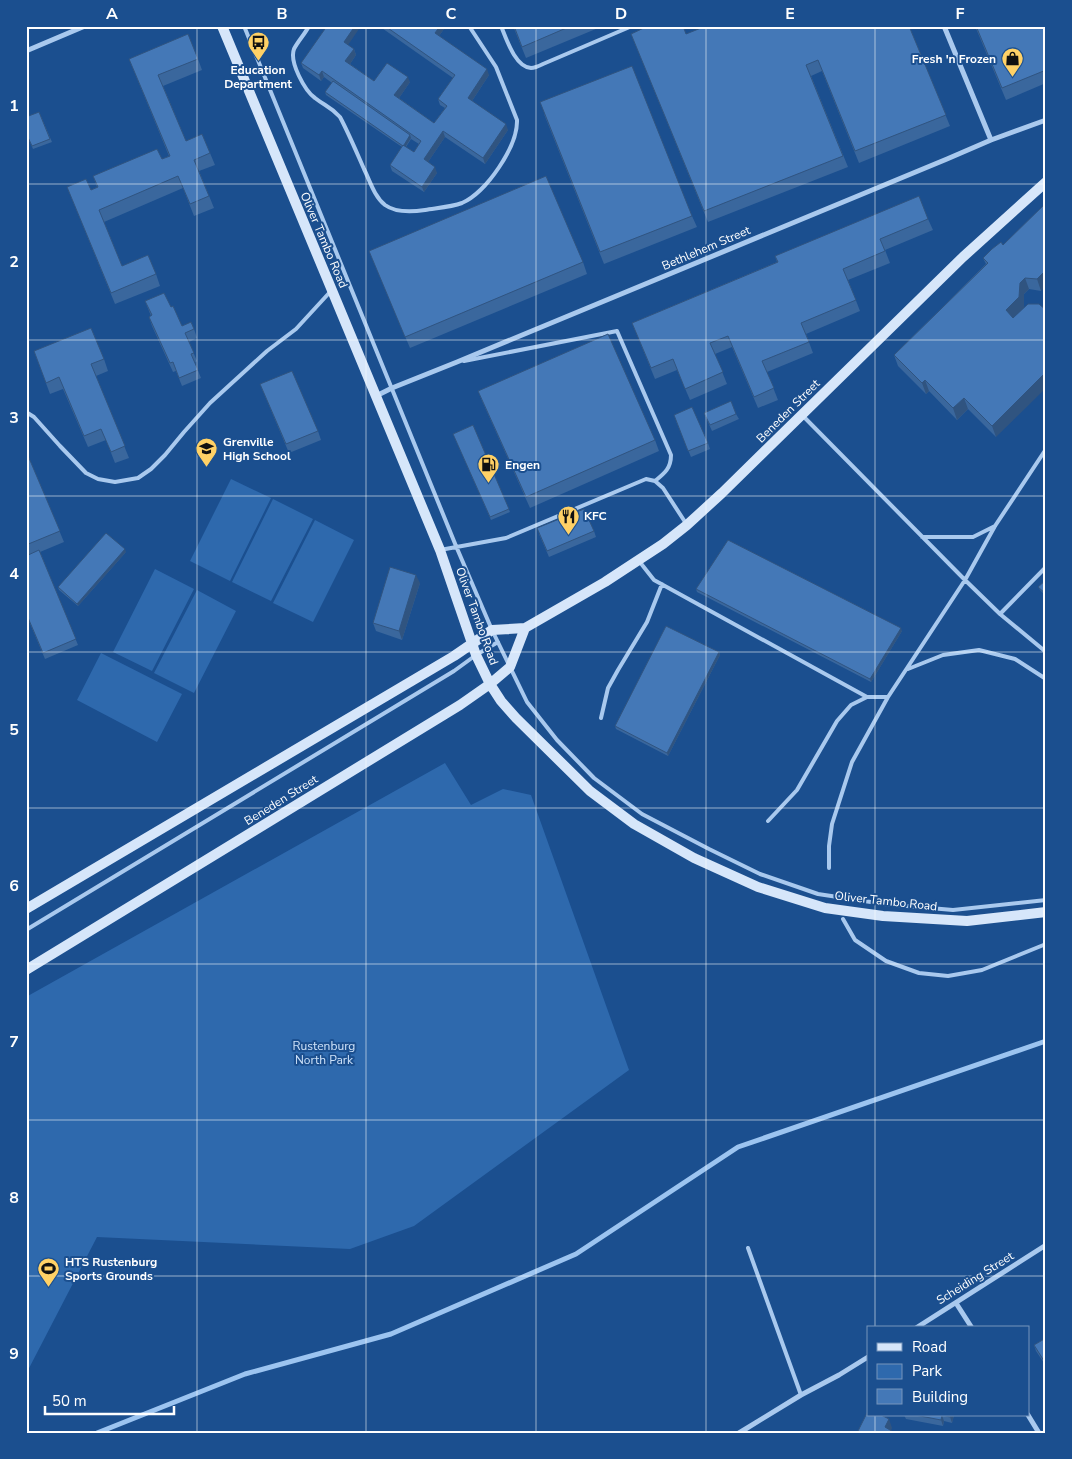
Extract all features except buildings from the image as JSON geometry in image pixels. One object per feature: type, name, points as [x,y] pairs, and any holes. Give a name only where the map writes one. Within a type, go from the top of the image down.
[{"type":"main road","name":"Oliver Tambo Road","points":[[222,26],[440,550],[471,644],[490,684],[501,701],[516,718],[590,791],[642,829],[694,858],[758,887],[825,908],[883,916],[967,921],[1046,912]]},
{"type":"main road","name":"Beneden Street","points":[[492,630],[525,628],[605,582],[663,544],[687,525],[803,416],[844,373],[963,258],[1046,182]]},
{"type":"main road","name":"Beneden Street","points":[[26,970],[460,705],[510,667],[525,628]]},
{"type":"main road","points":[[26,909],[445,661],[492,630]]},
{"type":"street","points":[[26,51],[85,26]]},
{"type":"street","points":[[944,26],[991,140]]},
{"type":"street","name":"Bethlehem Street","points":[[375,396],[991,140],[1046,120]]},
{"type":"street","name":"Scheiding Street","points":[[919,1326],[1046,1246]]},
{"type":"street","points":[[956,1303],[971,1326]]},
{"type":"street","points":[[739,1433],[867,1358]]},
{"type":"street","points":[[1029,1416],[1039,1433]]},
{"type":"lane","points":[[244,26],[492,630],[527,702],[557,740],[594,778],[642,814],[760,874],[818,894],[884,904],[954,910],[1046,900]]},
{"type":"lane","points":[[310,26],[294,49],[293,55],[293,62],[307,92],[333,109],[340,117],[374,191],[384,204],[395,211],[415,212],[462,203],[480,192],[496,172],[518,130],[517,120],[496,67],[469,26]]},
{"type":"lane","points":[[501,26],[516,58],[522,65],[529,68],[543,64],[632,26]]},
{"type":"lane","points":[[26,412],[34,416],[86,472],[98,479],[114,482],[138,478],[165,456],[210,403],[267,351],[296,329],[332,290]]},
{"type":"lane","points":[[457,362],[617,330],[671,455],[671,463],[667,471],[655,482]]},
{"type":"lane","points":[[803,416],[1000,614],[1046,652]]},
{"type":"lane","points":[[829,868],[832,824],[852,762],[888,697],[908,670],[965,580],[994,526],[1046,449]]},
{"type":"lane","points":[[440,550],[506,538],[646,479],[655,482],[662,488],[687,525]]},
{"type":"lane","points":[[922,537],[973,537],[994,526]]},
{"type":"lane","points":[[639,560],[654,580],[868,697]]},
{"type":"lane","points":[[1000,614],[1046,567]]},
{"type":"lane","points":[[600,718],[608,688],[647,622],[662,584]]},
{"type":"lane","points":[[26,930],[498,642]]},
{"type":"lane","points":[[908,670],[942,656],[980,650],[1015,659],[1046,679]]},
{"type":"lane","points":[[768,821],[798,790],[837,721],[851,706],[868,697],[888,697]]},
{"type":"lane","points":[[843,919],[854,940],[886,961],[918,973],[948,976],[982,970],[1046,944]]},
{"type":"lane","points":[[748,1248],[801,1395]]},
{"type":"green space","points":[[231,479],[271,498],[230,581],[190,561]]},
{"type":"green space","points":[[273,499],[313,519],[271,601],[232,582]]},
{"type":"green space","points":[[315,520],[354,540],[313,622],[273,603]]},
{"type":"green space","points":[[155,569],[194,589],[152,671],[113,652]]},
{"type":"green space","points":[[197,590],[236,611],[194,693],[154,673]]},
{"type":"green space","points":[[101,653],[182,694],[157,742],[77,700]]},
{"type":"green space","name":"Rustenburg North Park","points":[[445,763],[471,805],[503,789],[531,795],[629,1070],[414,1226],[350,1249],[97,1237],[26,1374],[26,997]]},
{"type":"waterway","points":[[97,1433],[245,1374],[391,1334],[576,1254],[738,1147],[1046,1041]]},
{"type":"place","name":"Education Department","points":[[258,62]]},
{"type":"place","name":"Fresh 'n Frozen","points":[[1012,78]]},
{"type":"place","name":"Grenville High School","points":[[207,468]]},
{"type":"place","name":"Engen","points":[[489,484]]},
{"type":"place","name":"KFC","points":[[568,535]]},
{"type":"place","name":"HTS Rustenburg Sports Grounds","points":[[49,1288]]}]
